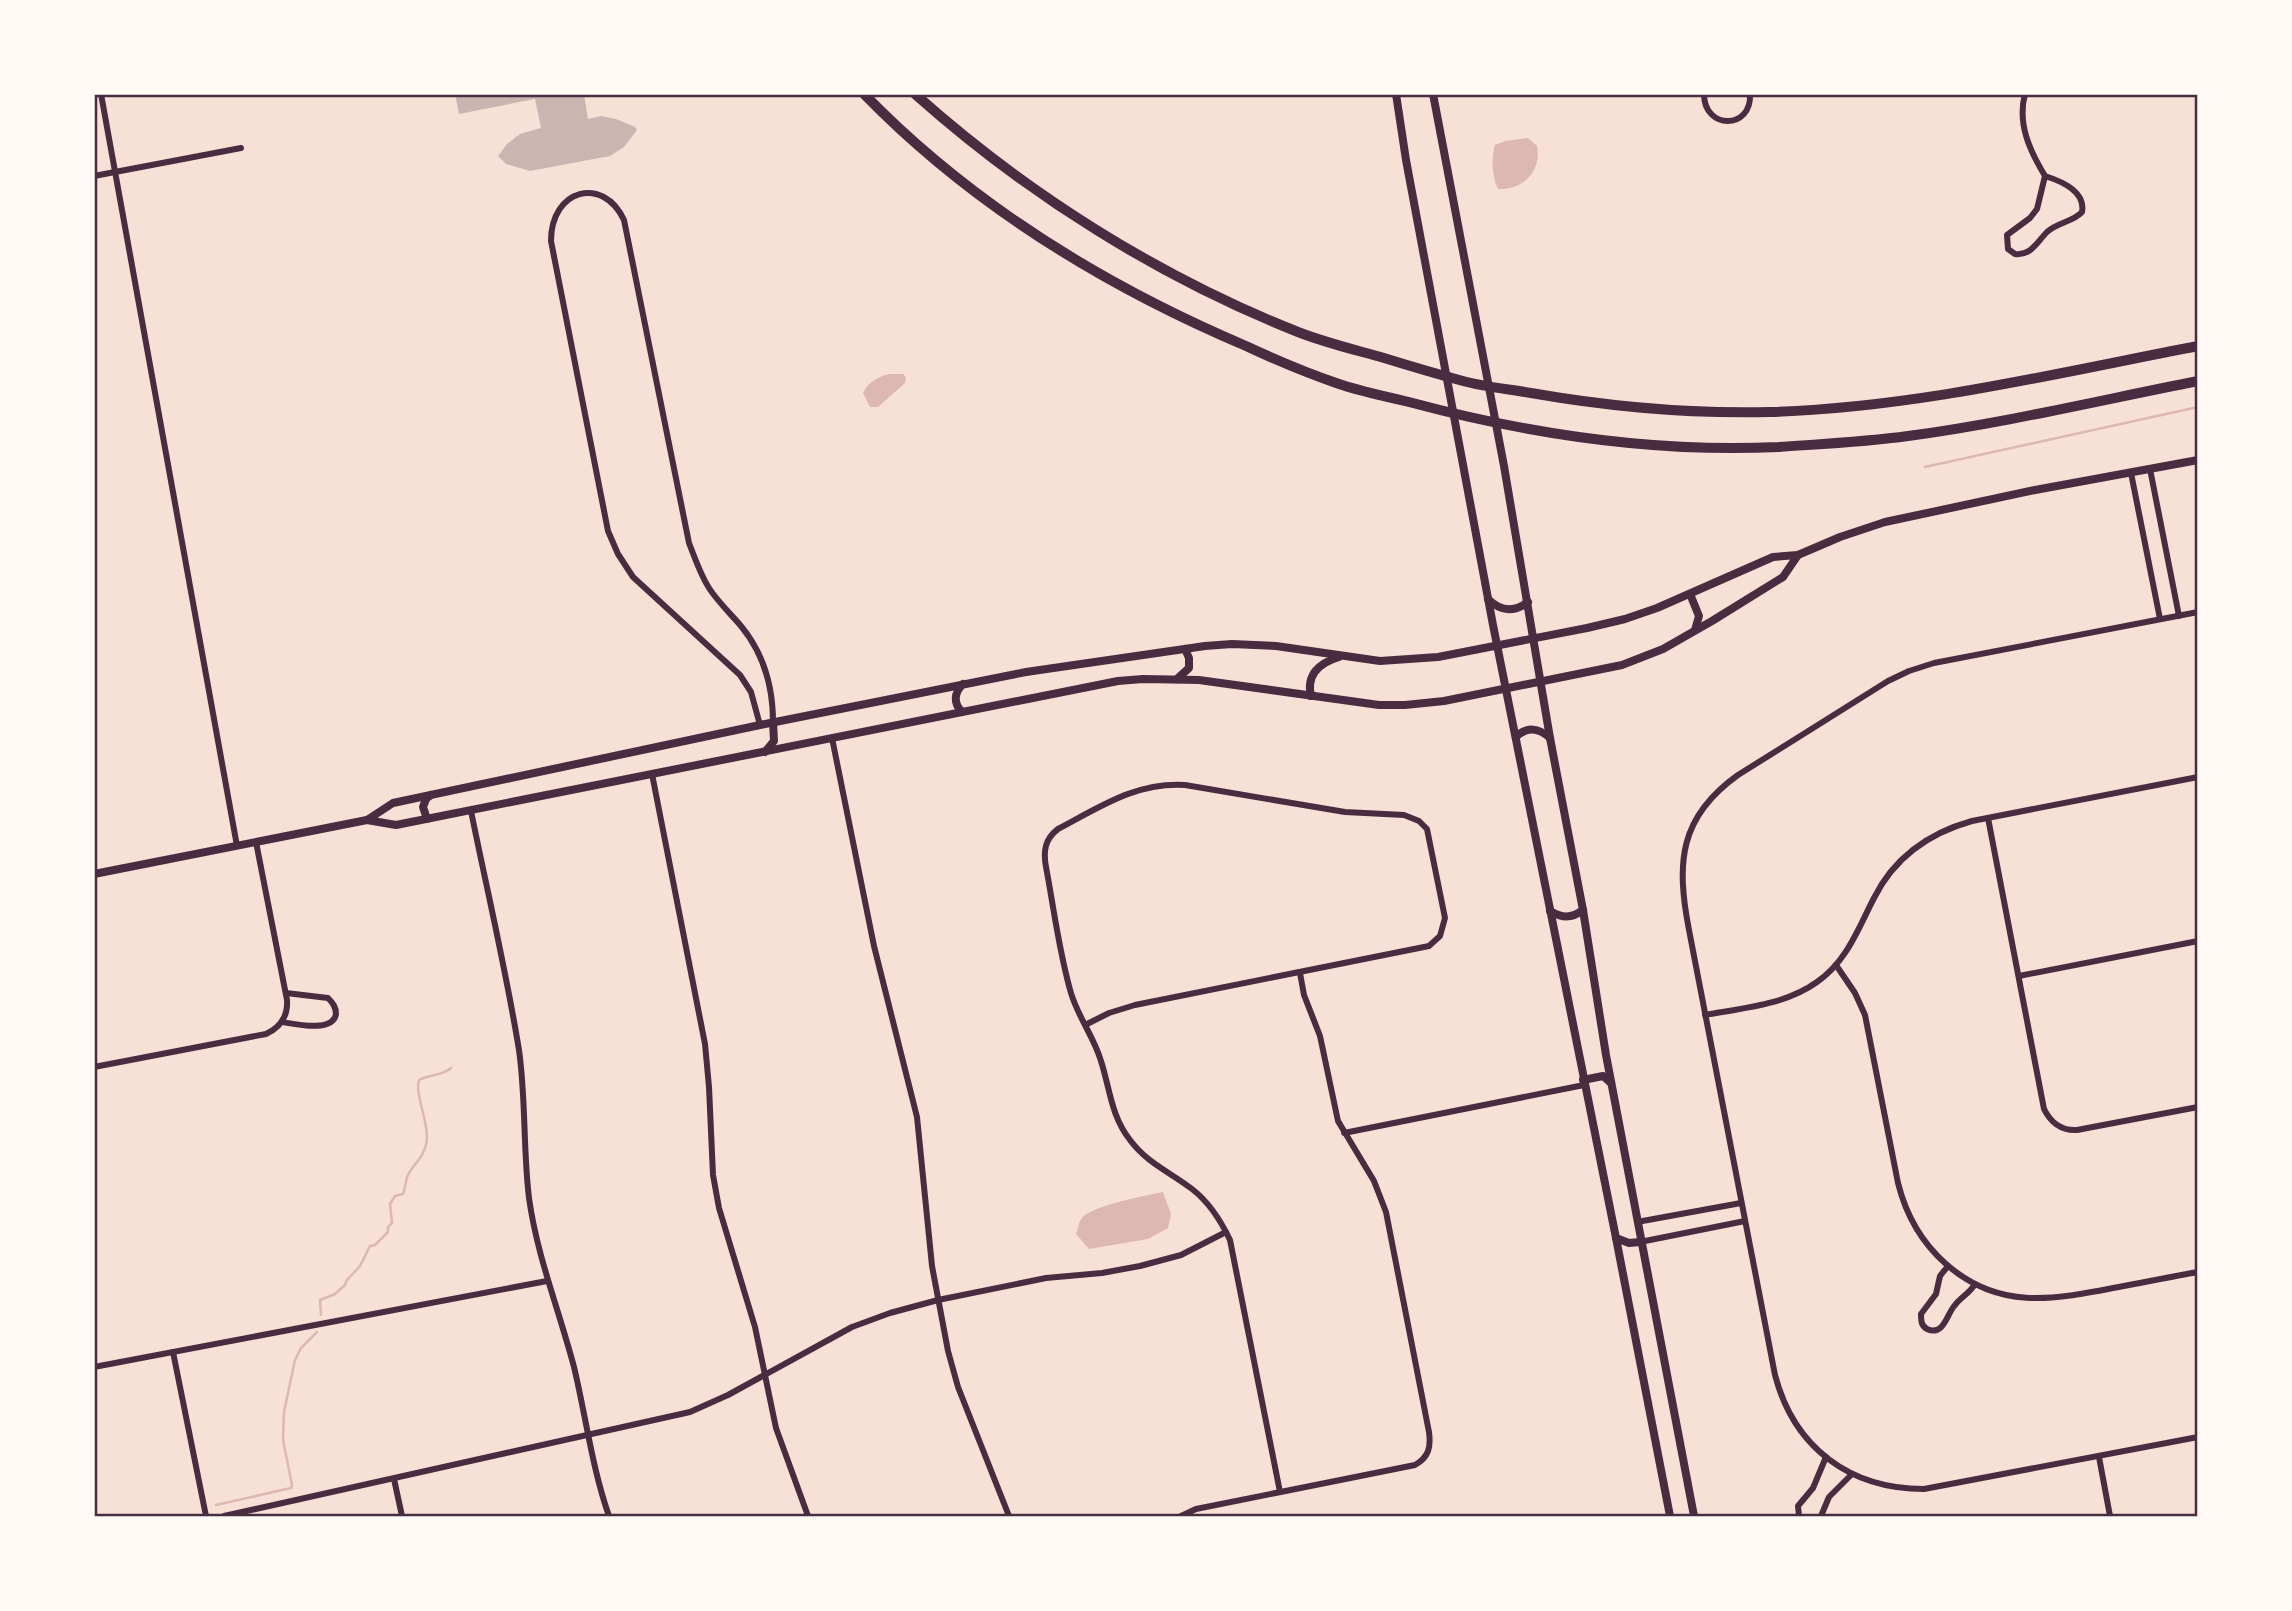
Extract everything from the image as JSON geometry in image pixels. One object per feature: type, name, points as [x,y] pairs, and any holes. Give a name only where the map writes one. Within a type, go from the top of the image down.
[{"type":"highway","points":[[863,94],[925,151],[983,196],[1051,245],[1108,280],[1190,323],[1340,384],[1472,419],[1566,436],[1631,443],[1775,447],[1907,436],[2197,381]]},
{"type":"highway","points":[[915,94],[955,129],[1050,199],[1120,244],[1207,292],[1302,334],[1465,382],[1596,404],[1661,411],[1772,412],[1923,398],[2197,345]]},
{"type":"main road","points":[[1396,94],[1497,646],[1670,1517]]},
{"type":"main road","points":[[1433,94],[1528,602],[1640,1242],[1694,1517]]},
{"type":"main road","points":[[367,820],[393,803],[760,724],[1026,672],[1218,645],[1262,645],[1380,661],[1410,661],[1497,646],[1625,619],[1773,557],[1798,555],[1854,531],[1903,517],[2197,460]]},
{"type":"main road","points":[[94,874],[367,820],[396,825],[471,811],[1103,683],[1177,679],[1236,684],[1356,703],[1405,705],[1444,701],[1622,665],[1663,649],[1783,577],[1798,555]]},
{"type":"main road","points":[[1690,594],[1699,616],[1694,632]]},
{"type":"main road","points":[[1488,599],[1499,608],[1505,609],[1517,609],[1528,602]]},
{"type":"main road","points":[[1177,679],[1189,668],[1185,649]]},
{"type":"main road","points":[[1311,696],[1309,684],[1312,673],[1327,661],[1342,656]]},
{"type":"main road","points":[[962,712],[955,701],[963,684]]},
{"type":"main road","points":[[765,751],[774,741],[773,722]]},
{"type":"main road","points":[[1516,737],[1531,729],[1544,732],[1550,738]]},
{"type":"main road","points":[[427,819],[423,807],[430,796]]},
{"type":"main road","points":[[1550,911],[1565,917],[1583,910]]},
{"type":"main road","points":[[1583,1082],[1603,1076],[1611,1083]]},
{"type":"main road","points":[[1616,1238],[1629,1243],[1640,1242]]},
{"type":"street","points":[[101,94],[237,846]]},
{"type":"street","points":[[1704,94],[1704,102],[1710,114],[1726,121],[1735,120],[1746,113],[1751,94]]},
{"type":"street","points":[[2025,94],[2022,116],[2033,157],[2045,176],[2063,182],[2079,196],[2083,204],[2082,212],[2053,228],[2029,252],[2015,254],[2008,249],[2007,235],[2030,218],[2036,209],[2045,176]]},
{"type":"street","points":[[94,176],[241,148]]},
{"type":"street","points":[[760,724],[751,692],[740,675],[634,577],[618,554],[608,531],[551,241],[556,212],[569,198],[588,194],[606,199],[620,211],[624,220],[689,543],[700,573],[709,588],[759,651],[774,702],[773,722]]},
{"type":"street","points":[[2150,469],[2179,615]]},
{"type":"street","points":[[2131,473],[2160,619]]},
{"type":"street","points":[[2197,612],[1934,663],[1888,681],[1738,775],[1716,792],[1692,828],[1681,868],[1683,902],[1781,1395],[1798,1427],[1826,1457],[1852,1474],[1882,1485],[1924,1489],[2197,1437]]},
{"type":"street","points":[[832,738],[874,946],[917,1118],[937,1300],[952,1367],[1009,1517]]},
{"type":"street","points":[[652,774],[705,1044],[716,1198],[755,1327],[776,1428],[808,1517]]},
{"type":"street","points":[[1705,1016],[1774,1002],[1793,996],[1820,980],[1852,944],[1881,885],[1898,863],[1917,846],[1938,833],[1960,824],[2197,777]]},
{"type":"street","points":[[1085,1025],[1109,1013],[1135,1005],[1425,948],[1440,936],[1445,924],[1429,834],[1419,821],[1404,815],[1345,812],[1185,785],[1168,785],[1140,789],[1124,795],[1058,829],[1047,842],[1044,860],[1068,983],[1075,1004],[1101,1059],[1115,1116],[1128,1138],[1147,1160],[1199,1196],[1226,1232],[1235,1261],[1280,1492]]},
{"type":"street","points":[[471,811],[518,1049],[529,1198],[535,1231],[547,1281],[571,1357],[609,1517]]},
{"type":"street","points":[[1988,818],[2044,1109],[2053,1123],[2064,1129],[2077,1130],[2197,1107]]},
{"type":"street","points":[[94,1067],[266,1034],[282,1023],[287,1008],[286,993],[256,842]]},
{"type":"street","points":[[2019,976],[2197,942]]},
{"type":"street","points":[[1836,965],[1855,993],[1865,1015],[1905,1207],[1927,1245],[1948,1266],[1975,1284],[2011,1297],[2048,1300],[2197,1272]]},
{"type":"street","points":[[1181,1517],[1196,1509],[1408,1467],[1427,1456],[1430,1440],[1386,1212],[1374,1181],[1344,1133],[1335,1111],[1323,1049],[1304,995],[1300,973]]},
{"type":"street","points":[[282,1023],[324,1026],[332,1022],[336,1014],[328,998],[286,993]]},
{"type":"street","points":[[1344,1133],[1583,1082]]},
{"type":"street","points":[[1637,1223],[1741,1203]]},
{"type":"street","points":[[1640,1242],[1745,1222]]},
{"type":"street","points":[[224,1517],[690,1412],[709,1405],[852,1327],[890,1313],[937,1300],[1046,1278],[1113,1272],[1149,1264],[1181,1255],[1226,1232]]},
{"type":"street","points":[[1948,1266],[1940,1276],[1936,1294],[1921,1314],[1922,1323],[1927,1329],[1942,1327],[1953,1306],[1969,1293],[1975,1284]]},
{"type":"street","points":[[94,1367],[547,1281]]},
{"type":"street","points":[[173,1352],[206,1517]]},
{"type":"street","points":[[1799,1517],[1798,1506],[1813,1488],[1826,1457]]},
{"type":"street","points":[[2099,1457],[2110,1517]]},
{"type":"street","points":[[1821,1517],[1829,1497],[1852,1474]]},
{"type":"street","points":[[394,1479],[402,1517]]},
{"type":"shaded area","points":[[1528,138],[1537,146],[1537,163],[1533,171],[1523,182],[1498,189],[1493,167],[1495,145]]},
{"type":"shaded area","points":[[889,374],[903,374],[905,383],[878,407],[870,407],[863,393],[865,389],[874,380]]},
{"type":"shaded area","points":[[1163,1192],[1171,1214],[1168,1228],[1148,1239],[1089,1249],[1076,1234],[1082,1218],[1096,1209]]},
{"type":"building","points":[[455,94],[584,94],[588,119],[601,116],[616,119],[637,130],[624,147],[610,156],[530,171],[506,164],[498,156],[507,144],[520,134],[541,128],[535,99],[459,114]]},
{"type":"waterway","points":[[1925,467],[2198,407]]},
{"type":"waterway","points":[[321,1315],[320,1300],[335,1294],[345,1285],[360,1266],[370,1246],[375,1245],[388,1232],[392,1223],[390,1204],[395,1196],[403,1194],[408,1175],[424,1150],[427,1138],[419,1080],[451,1068]]},
{"type":"waterway","points":[[216,1505],[291,1488],[283,1440],[284,1412],[295,1360],[301,1348],[317,1332]]}]
